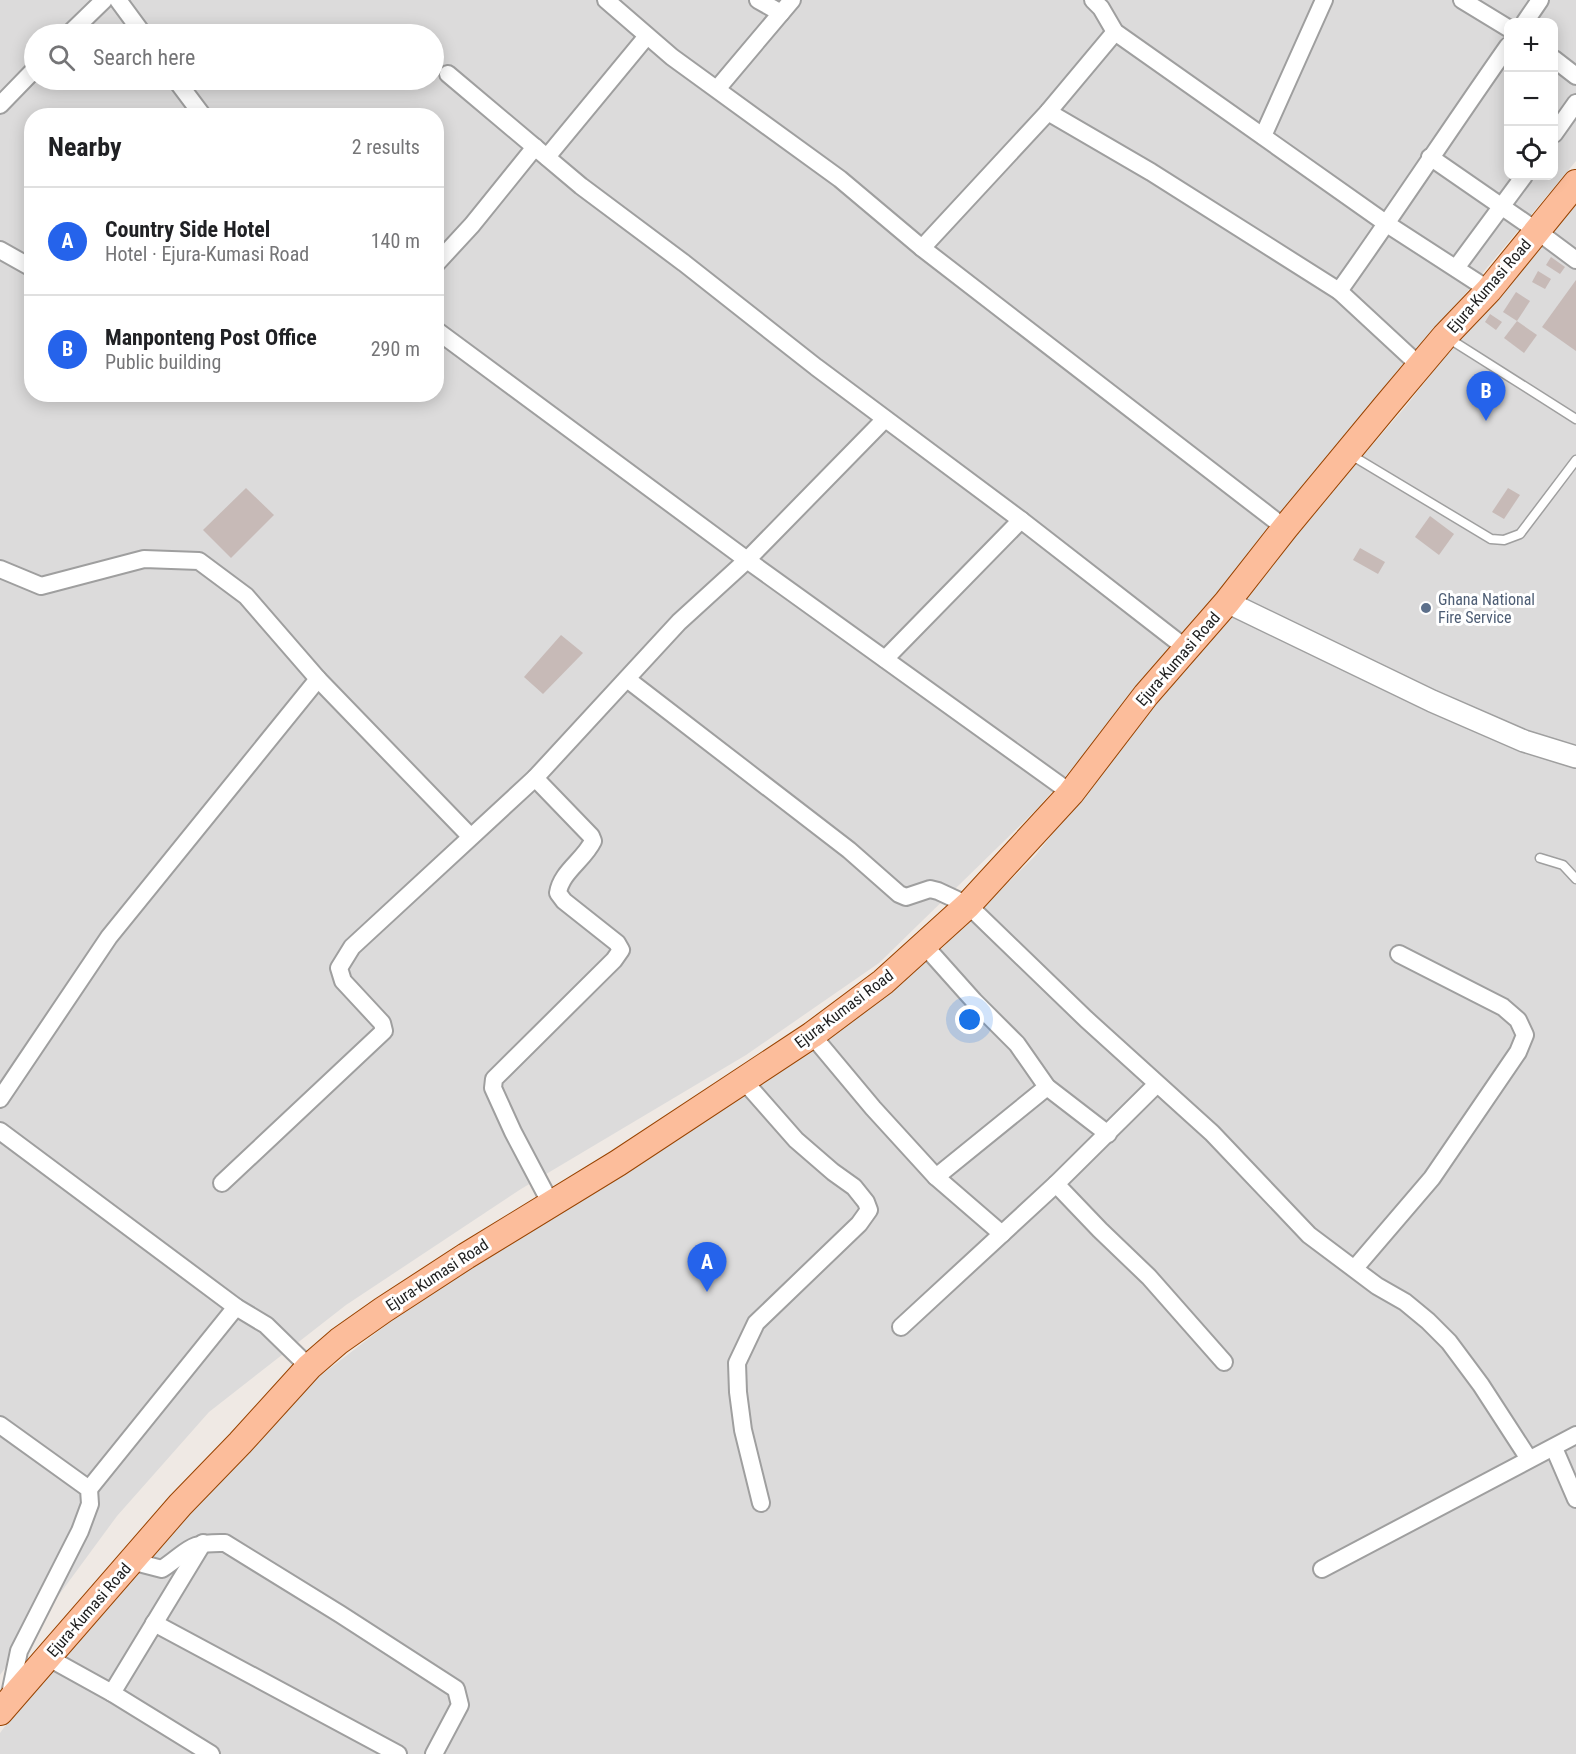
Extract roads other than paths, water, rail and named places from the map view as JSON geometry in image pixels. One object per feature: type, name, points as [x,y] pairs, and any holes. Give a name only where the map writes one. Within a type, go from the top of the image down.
[{"type":"main road","name":"Ejura-Kumasi Road","points":[[4,1706],[180,1505],[309,1367],[339,1341],[383,1310],[744,1082],[812,1035],[883,982],[968,905],[1071,793],[1146,695],[1227,602],[1285,528],[1445,336],[1489,290],[1576,183]]},
{"type":"street","points":[[79,24],[104,0]]},
{"type":"street","points":[[118,0],[136,24]]},
{"type":"street","points":[[606,0],[672,57],[840,179],[922,248],[1285,528]]},
{"type":"street","points":[[717,89],[787,6],[758,0]]},
{"type":"street","points":[[1093,0],[1101,8],[1115,32],[1387,224],[1489,290]]},
{"type":"street","points":[[1263,136],[1324,0]]},
{"type":"street","points":[[1462,0],[1504,25]]},
{"type":"street","points":[[1528,18],[1540,0]]},
{"type":"street","points":[[922,248],[1048,112],[1115,32]]},
{"type":"street","points":[[444,255],[647,36]]},
{"type":"street","points":[[1339,291],[1504,53]]},
{"type":"street","points":[[1558,62],[1576,76]]},
{"type":"street","points":[[448,74],[581,186],[1187,649]]},
{"type":"street","points":[[0,105],[24,80]]},
{"type":"street","points":[[184,90],[197,108]]},
{"type":"street","points":[[1558,128],[1576,103]]},
{"type":"street","points":[[1048,112],[1161,178],[1339,291],[1420,366]]},
{"type":"street","points":[[1430,157],[1502,206],[1576,261]]},
{"type":"street","points":[[1456,268],[1521,180]]},
{"type":"street","points":[[0,250],[24,264]]},
{"type":"street","points":[[444,336],[747,560],[1071,793]]},
{"type":"street","points":[[222,1183],[384,1031],[382,1023],[342,981],[339,968],[352,947],[535,778],[678,622],[747,560],[885,419]]},
{"type":"street","points":[[885,659],[1021,520]]},
{"type":"street","points":[[0,569],[41,586],[144,559],[199,561],[246,596],[318,679],[470,836]]},
{"type":"street","points":[[1227,602],[1432,701],[1524,741],[1576,757]]},
{"type":"street","points":[[0,1099],[109,937],[318,679]]},
{"type":"street","points":[[627,679],[849,850],[899,894],[906,897],[930,889],[968,905],[1086,1019],[1212,1133],[1310,1235],[1377,1286],[1404,1302],[1449,1342],[1481,1385],[1529,1459]]},
{"type":"street","points":[[535,778],[591,836],[592,841],[588,851],[560,882],[558,893],[564,901],[617,943],[621,950],[614,960],[494,1079],[493,1088],[513,1132],[551,1204]]},
{"type":"street","points":[[924,945],[974,1001],[1017,1044],[1047,1087],[1108,1134]]},
{"type":"street","points":[[1355,1268],[1432,1178],[1518,1052],[1525,1035],[1518,1020],[1503,1007],[1399,954]]},
{"type":"street","points":[[812,1035],[873,1108],[936,1177],[1002,1234]]},
{"type":"street","points":[[744,1082],[796,1140],[833,1172],[854,1186],[869,1210],[858,1224],[756,1323],[737,1363],[743,1430],[761,1503]]},
{"type":"street","points":[[901,1327],[1056,1184],[1157,1084]]},
{"type":"street","points":[[936,1177],[1047,1087]]},
{"type":"street","points":[[0,1131],[236,1306],[266,1325],[309,1367]]},
{"type":"street","points":[[1056,1184],[1149,1277],[1224,1362]]},
{"type":"street","points":[[4,1706],[19,1651],[80,1531],[90,1504],[89,1489],[236,1306]]},
{"type":"street","points":[[0,1425],[89,1489]]},
{"type":"street","points":[[1322,1569],[1576,1435]]},
{"type":"street","points":[[1554,1448],[1576,1499]]},
{"type":"street","points":[[111,1693],[204,1543]]},
{"type":"street","points":[[131,1562],[162,1569],[186,1550],[204,1543],[225,1543],[340,1614],[456,1689],[460,1705],[434,1754]]},
{"type":"street","points":[[154,1623],[398,1754]]},
{"type":"street","points":[[47,1657],[211,1754]]},
{"type":"lane","points":[[1445,336],[1576,419]]},
{"type":"lane","points":[[1348,453],[1491,539],[1504,540],[1520,534],[1576,460]]},
{"type":"lane","points":[[1540,858],[1563,866],[1576,879]]},
{"type":"place","name":"Manponteng Post Office","points":[[1486,421]]},
{"type":"place","name":"Ghana National Fire Service","points":[[1426,608]]},
{"type":"place","name":"Country Side Hotel","points":[[707,1292]]}]
